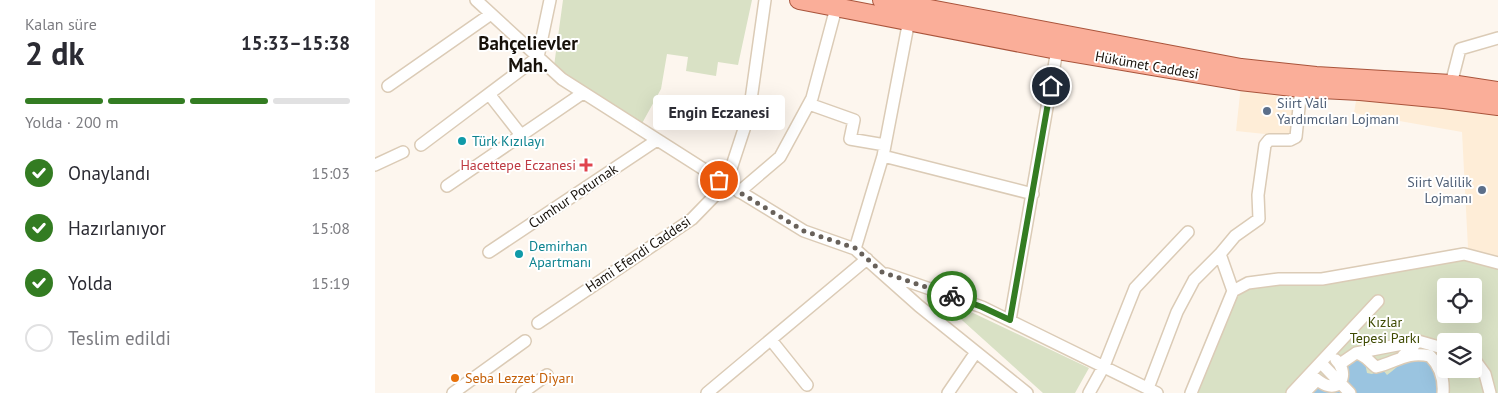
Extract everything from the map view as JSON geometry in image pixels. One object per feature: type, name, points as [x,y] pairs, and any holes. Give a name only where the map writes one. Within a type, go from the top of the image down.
[{"type":"main road","name":"Hükümet Caddesi","points":[[799,0],[1057,50],[1240,81],[1301,88],[1360,91],[1444,99],[1498,106]]},
{"type":"main road","points":[[882,0],[1241,68],[1317,76],[1451,84],[1498,91]]},
{"type":"street","points":[[476,0],[563,79],[726,184],[804,231],[855,248],[919,306],[1027,393]]},
{"type":"street","points":[[421,145],[538,57],[550,0]]},
{"type":"street","name":"Hami Efendi Caddesi","points":[[538,323],[692,219],[726,184],[749,114],[765,0]]},
{"type":"street","points":[[739,192],[780,157],[809,104],[837,8]]},
{"type":"street","points":[[388,86],[491,14]]},
{"type":"street","points":[[855,248],[884,151],[909,20]]},
{"type":"street","points":[[1451,84],[1460,49],[1498,38]]},
{"type":"street","points":[[1010,320],[1057,50]]},
{"type":"street","points":[[882,272],[982,307],[1152,391],[1177,312],[1194,280],[1235,236],[1259,219],[1258,195],[1265,144],[1269,140],[1291,140],[1296,137],[1301,88]]},
{"type":"street","points":[[447,186],[583,92]]},
{"type":"street","points":[[489,94],[521,135]]},
{"type":"street","points":[[809,104],[854,120],[850,139],[884,151],[1033,194]]},
{"type":"street","name":"Cumhur Poturnak","points":[[489,252],[657,140]]},
{"type":"street","points":[[375,165],[403,152]]},
{"type":"street","points":[[1089,393],[1104,366],[1135,288],[1188,232]]},
{"type":"street","points":[[1219,254],[1233,291]]},
{"type":"street","points":[[1191,393],[1233,291],[1249,283],[1279,279],[1322,279],[1464,254],[1498,263]]},
{"type":"street","points":[[707,393],[867,259]]},
{"type":"street","points":[[1304,393],[1321,363],[1378,301]]},
{"type":"street","points":[[771,340],[807,385]]},
{"type":"street","points":[[453,393],[525,341]]},
{"type":"street","points":[[1340,364],[1356,353],[1417,341],[1437,346]]},
{"type":"street","points":[[1403,356],[1417,341]]},
{"type":"street","points":[[948,393],[976,352]]},
{"type":"street","points":[[1356,353],[1366,356],[1376,367],[1403,356],[1420,354],[1430,356],[1439,368],[1443,380],[1443,393]]},
{"type":"street","points":[[1329,354],[1340,364],[1343,372],[1340,382]]},
{"type":"street","points":[[1321,363],[1350,393]]},
{"type":"street","points":[[1482,370],[1491,393]]},
{"type":"street","points":[[522,393],[547,375]]},
{"type":"street","points":[[1314,377],[1330,386],[1340,382]]},
{"type":"street","points":[[1292,393],[1314,377]]},
{"type":"shaded area","name":"Siirt Vali Yardımcıları Lojmanı","points":[[1241,85],[1297,91],[1293,137],[1236,131]]},
{"type":"shaded area","name":"Siirt Valilik Lojmanı","points":[[1357,95],[1498,110],[1498,258],[1468,248],[1462,132],[1354,113]]},
{"type":"green space","points":[[563,0],[752,0],[738,65],[718,62],[716,76],[686,71],[688,57],[667,54],[661,89],[640,127],[560,74],[554,66]]},
{"type":"green space","name":"Kızlar Tepesi Parkı","points":[[1464,254],[1498,263],[1498,393],[1191,393],[1233,291],[1248,283],[1322,279]]},
{"type":"green space","points":[[933,294],[1089,368],[1075,393],[1043,393]]},
{"type":"water","points":[[1418,357],[1429,362],[1433,367],[1440,393],[1309,393],[1319,383],[1327,389],[1343,365],[1359,358],[1365,363],[1367,373],[1372,374],[1382,369],[1387,375],[1401,363],[1410,358]]},
{"type":"way so far","points":[[719,180],[804,231],[855,248],[882,272],[952,296]]},
{"type":"place","name":"Siirt Vali Yardımcıları Lojmanı","points":[[1267,111]]},
{"type":"place","name":"Türk Kızılayı","points":[[462,141]]},
{"type":"place","name":"Hacettepe Eczanesi","points":[[586,165]]},
{"type":"place","name":"Engin Eczanesi","points":[[719,180]]},
{"type":"place","name":"Siirt Valilik Lojmanı","points":[[1482,190]]},
{"type":"place","name":"Demirhan Apartmanı","points":[[519,254]]},
{"type":"place","name":"Seba Lezzet Diyarı","points":[[455,378]]},
{"type":"district","name":"Bahçelievler Mah.","points":[[528,54]]},
{"type":"route","points":[[952,296],[1010,320],[1051,86]]}]
